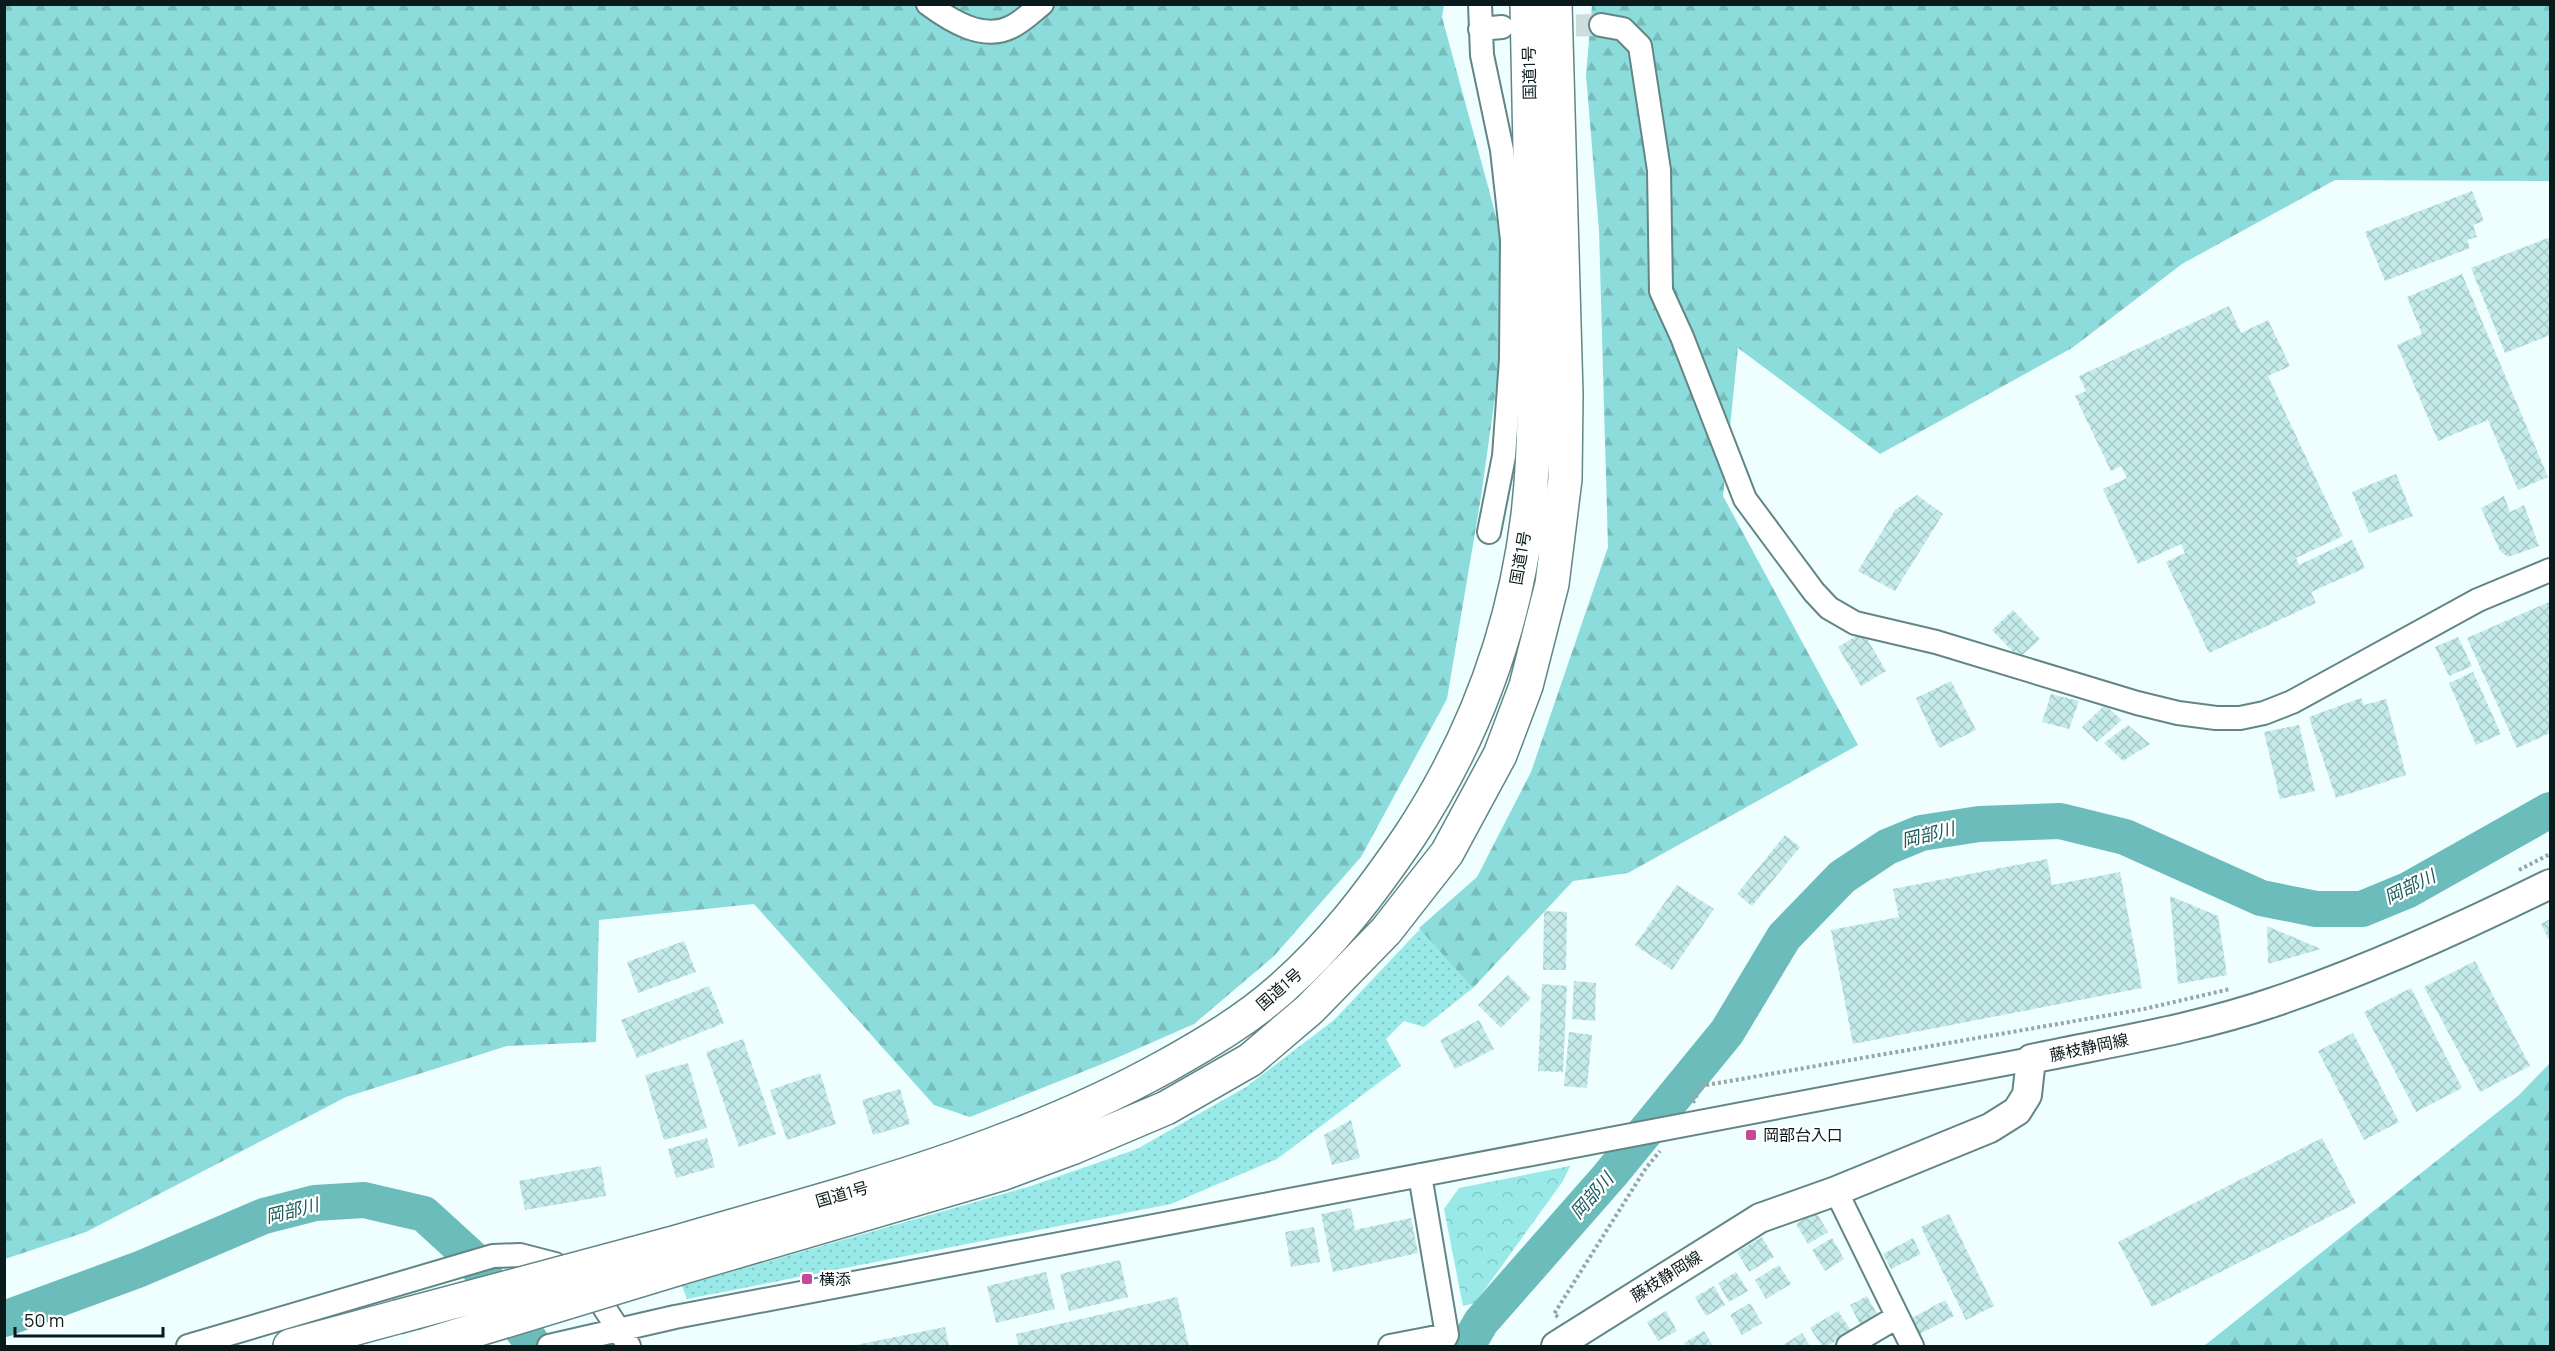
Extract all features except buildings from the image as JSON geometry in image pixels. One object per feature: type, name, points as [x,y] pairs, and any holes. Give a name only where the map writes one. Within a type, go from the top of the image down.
[{"type":"highway","name":"国道1号","points":[[423,1347],[675,1256],[1011,1140],[1094,1104],[1242,1021],[1315,957],[1348,922],[1377,884],[1435,798],[1464,742],[1485,690],[1507,624],[1518,574],[1527,516],[1535,428],[1527,4]]},
{"type":"highway","name":"国道1号","points":[[290,1347],[397,1317],[675,1256],[1001,1174],[1166,1108],[1250,1060],[1310,1009],[1386,931],[1448,853],[1500,755],[1526,686],[1552,585],[1565,479],[1566,395],[1555,4]]},
{"type":"main road","name":"藤枝静岡線","points":[[1571,1342],[1760,1218],[1836,1191],[1990,1128],[2017,1111],[2027,1095],[2031,1059],[2172,1030],[2273,1002],[2389,958],[2550,885]]},
{"type":"street","points":[[928,4],[951,21],[986,32],[1010,27],[1042,4]]},
{"type":"street","points":[[1480,4],[1491,28],[1482,55],[1502,150],[1512,240],[1511,359],[1505,446],[1489,532]]},
{"type":"street","points":[[1601,25],[1623,29],[1640,46],[1659,170],[1661,291],[1682,337],[1745,499],[1814,592],[1829,608],[1855,623],[1936,642],[2137,703],[2178,713],[2216,718],[2240,718],[2264,713],[2292,702],[2478,600],[2550,570]]},
{"type":"street","points":[[549,1347],[581,1339],[625,1338],[675,1317],[2031,1059]]},
{"type":"street","points":[[1390,1347],[1444,1341],[1420,1175]]},
{"type":"street","points":[[1836,1191],[1912,1347]]},
{"type":"street","points":[[188,1347],[493,1256],[520,1255],[555,1264],[600,1301],[625,1338]]},
{"type":"street","points":[[1848,1347],[1897,1317]]},
{"type":"green space","points":[[4,5],[1444,5],[1442,17],[1512,275],[1481,497],[1447,699],[1361,857],[1274,956],[1194,1024],[1112,1060],[970,1117],[934,1105],[754,904],[599,920],[596,1042],[507,1046],[346,1097],[86,1232],[5,1259]]},
{"type":"green space","points":[[1592,5],[2550,5],[2550,181],[2335,180],[2182,264],[2072,348],[1880,454],[1738,348],[1723,496],[1858,745],[1628,873],[1573,881],[1473,988],[1419,928],[1477,877],[1531,772],[1608,547],[1599,230],[1586,75]]},
{"type":"green space","points":[[1421,928],[1473,988],[1424,1027],[1404,1021],[1386,1039],[1401,1066],[1277,1159],[1171,1204],[687,1299],[682,1286],[1031,1186],[1137,1149],[1246,1087],[1334,1020]]},
{"type":"green space","points":[[2550,1063],[2550,1346],[2204,1346],[2518,1096]]},
{"type":"green space","points":[[1570,1166],[1563,1181],[1475,1303],[1463,1306],[1444,1209],[1459,1188]]},
{"type":"waterway","name":"岡部川","points":[[1467,1346],[1481,1322],[1610,1175],[1727,1032],[1784,937],[1842,877],[1887,847],[1921,833],[1979,824],[2060,821],[2125,837],[2261,898],[2316,909],[2362,909],[2408,890],[2550,810]]},
{"type":"waterway","name":"岡部川","points":[[4,1319],[140,1269],[264,1216],[315,1203],[364,1200],[424,1214],[471,1257],[534,1346]]},
{"type":"tunnel","points":[[1543,26],[1601,25]]},
{"type":"place","name":"岡部台入口","points":[[1751,1135]]},
{"type":"place","name":"横添","points":[[807,1279]]}]
